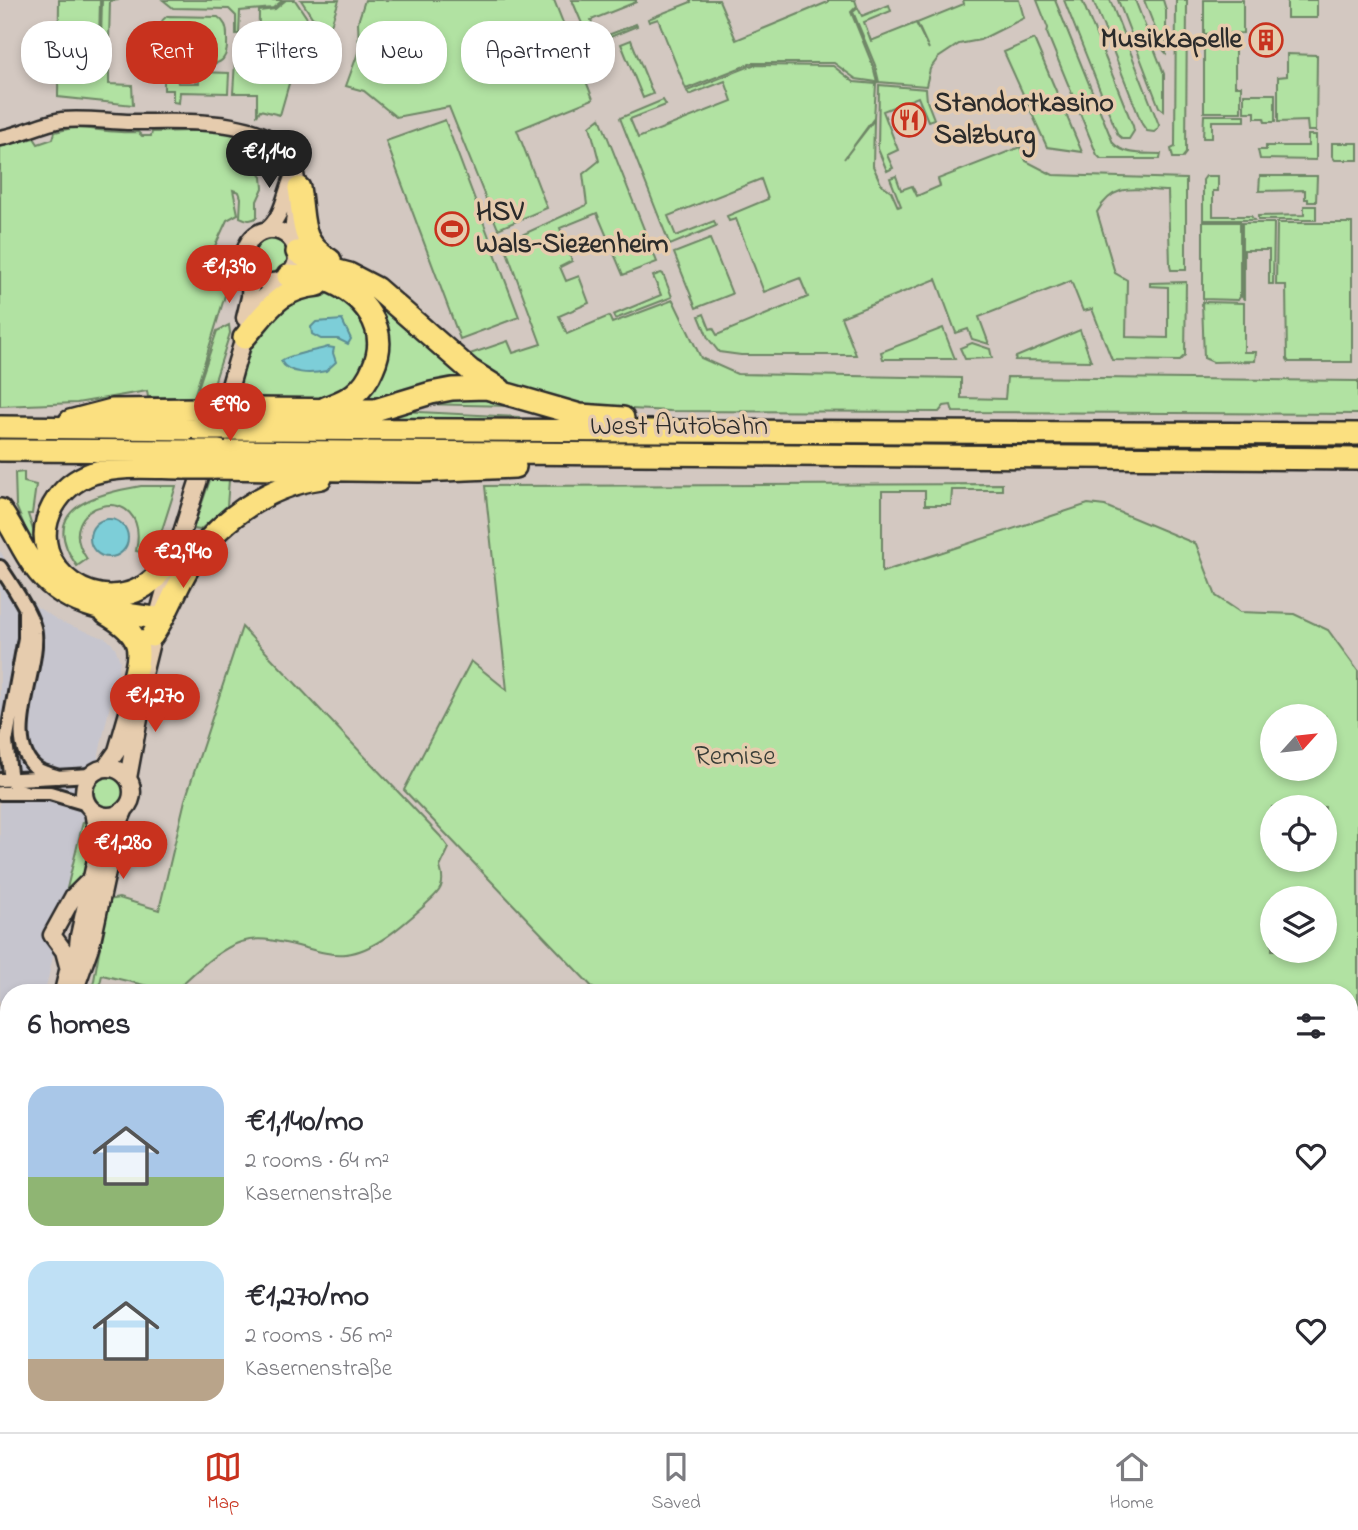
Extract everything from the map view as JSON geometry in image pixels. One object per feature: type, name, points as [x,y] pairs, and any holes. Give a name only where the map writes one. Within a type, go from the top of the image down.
[{"type":"highway","points":[[297,179],[307,240],[366,307],[375,322],[379,345],[377,359],[365,383],[347,399],[320,410]]},
{"type":"highway","points":[[296,249],[342,279]]},
{"type":"highway","points":[[284,278],[342,279],[376,288],[470,370],[504,392]]},
{"type":"highway","points":[[244,338],[267,309],[285,294],[342,279]]},
{"type":"highway","points":[[44,428],[112,410],[206,409],[229,419],[320,410],[375,410],[452,389],[486,388],[580,415],[621,417],[655,430]]},
{"type":"highway","name":"West Autobahn","points":[[0,427],[198,429],[229,419],[655,430],[1358,433]]},
{"type":"highway","points":[[0,450],[216,460],[351,471],[419,471],[544,465],[559,454]]},
{"type":"highway","name":"West Autobahn","points":[[216,460],[559,454],[1358,459]]},
{"type":"highway","points":[[174,552],[154,579],[142,587],[110,597],[90,594],[71,584],[58,571],[48,551],[45,531],[49,514],[57,500],[66,488],[78,479],[106,470],[188,460]]},
{"type":"highway","points":[[0,510],[34,566],[51,586],[63,595],[98,609],[154,627],[165,619],[198,551],[229,521],[255,502],[299,481],[351,471]]},
{"type":"highway","points":[[98,609],[128,628],[135,638],[139,650],[130,693],[135,696]]},
{"type":"main road","points":[[83,984],[85,939],[92,878],[99,846],[84,787],[117,751],[135,696],[174,552],[244,338],[258,305],[295,265],[296,249],[282,232],[265,231],[253,237],[247,247],[246,260],[251,272],[244,338]]},
{"type":"main road","points":[[251,272],[264,281],[284,278]]},
{"type":"main road","points":[[128,778],[142,702],[135,696]]},
{"type":"main road","points":[[65,984],[68,966],[85,939],[116,830],[132,799],[128,778],[118,770],[98,771]]},
{"type":"main road","points":[[90,808],[108,817],[124,811]]},
{"type":"main road","points":[[68,966],[65,951],[52,935],[73,897],[92,878]]},
{"type":"street","points":[[0,138],[48,123],[73,119],[215,123],[238,126],[264,134],[289,154],[297,179],[291,231],[296,249]]},
{"type":"street","points":[[265,231],[278,218],[289,182],[297,179]]},
{"type":"street","points":[[0,567],[33,622],[35,644],[23,710],[20,746],[29,762],[40,770],[60,777]]},
{"type":"street","points":[[5,780],[6,742],[25,638],[25,610]]},
{"type":"street","points":[[5,780],[60,777],[98,771]]},
{"type":"street","points":[[5,780],[28,793]]},
{"type":"street","points":[[0,793],[50,793],[90,808]]},
{"type":"shaded area","points":[[0,551],[25,593],[37,607],[61,622],[107,639],[115,647],[120,661],[47,984],[0,984]]},
{"type":"green space","points":[[59,0],[100,0],[99,21],[59,21]]},
{"type":"green space","points":[[102,0],[119,0],[110,1],[110,21],[101,21]]},
{"type":"green space","points":[[163,0],[283,0],[273,8],[240,11],[240,21],[236,21],[236,16],[229,9],[173,8]]},
{"type":"green space","points":[[286,0],[295,0],[309,21],[259,21],[259,11],[275,9]]},
{"type":"green space","points":[[301,0],[339,0],[332,21],[319,21],[312,17]]},
{"type":"green space","points":[[365,0],[554,0],[562,21],[461,21],[461,84],[587,84],[593,99],[517,130],[547,208],[498,229],[449,107],[396,117],[364,91],[346,86],[356,58],[356,84],[447,84],[447,21],[358,21]]},
{"type":"green space","points":[[572,0],[636,0],[591,21],[581,21]]},
{"type":"green space","points":[[690,0],[719,0],[736,40],[828,0],[855,0],[857,6],[851,12],[877,82],[856,79],[834,63],[752,63],[686,89],[658,19],[649,22],[648,19],[691,2]]},
{"type":"green space","points":[[963,0],[1019,0],[1024,18],[980,40],[959,44],[938,58],[930,69],[926,86],[879,82],[875,65],[853,12],[858,8],[862,16],[889,5],[891,11],[864,22],[871,41],[916,23],[929,49],[917,23],[964,4]]},
{"type":"green space","points":[[1037,0],[1055,0],[1113,143],[1129,152],[1161,154],[1160,159],[1101,159],[1097,155],[1047,33],[1048,28]]},
{"type":"green space","points":[[1064,0],[1082,0],[1133,126],[1134,131],[1129,139],[1118,135]]},
{"type":"green space","points":[[1093,0],[1110,0],[1159,125],[1154,132],[1147,131],[1142,124]]},
{"type":"green space","points":[[1118,0],[1135,0],[1164,74],[1164,111],[1159,107]]},
{"type":"green space","points":[[1144,0],[1163,0],[1166,10],[1166,53],[1164,51]]},
{"type":"green space","points":[[1176,0],[1187,0],[1186,153],[1182,158],[1173,158],[1171,149],[1175,147]]},
{"type":"green space","points":[[1204,0],[1243,0],[1243,33],[1204,34]]},
{"type":"green space","points":[[1287,0],[1317,0],[1317,18],[1287,18]]},
{"type":"green space","points":[[167,16],[218,17],[227,30],[226,54],[218,62],[218,21],[162,20]]},
{"type":"green space","points":[[636,24],[637,26],[615,35],[615,32]]},
{"type":"green space","points":[[1204,36],[1235,36],[1235,86],[1241,86],[1241,112],[1204,112]]},
{"type":"green space","points":[[1034,39],[1082,152],[1047,147],[1004,52]]},
{"type":"green space","points":[[631,40],[653,94],[643,98],[621,44]]},
{"type":"green space","points":[[1287,54],[1317,55],[1316,131],[1308,131],[1307,121],[1278,122],[1278,77],[1287,76]]},
{"type":"green space","points":[[753,65],[833,66],[854,82],[876,84],[874,118],[844,159],[874,120],[873,166],[881,184],[891,191],[898,207],[901,206],[890,178],[896,176],[901,190],[912,186],[917,196],[940,186],[938,179],[1020,147],[1026,161],[1053,175],[1186,179],[1186,270],[1171,270],[1170,266],[1168,191],[1119,191],[1104,202],[1097,212],[1115,273],[1127,280],[1126,337],[1168,338],[1168,287],[1150,286],[1150,283],[1186,282],[1185,355],[1179,361],[1112,360],[1092,309],[1083,311],[1071,281],[979,317],[989,344],[972,339],[968,329],[956,333],[936,279],[841,317],[856,355],[741,355],[719,352],[708,338],[699,316],[704,314],[710,329],[713,328],[717,335],[808,297],[800,278],[764,292],[736,219],[729,221],[727,216],[768,199],[761,179],[668,216],[676,236],[714,221],[716,226],[670,245],[620,118],[663,100],[666,105],[630,119],[638,138],[732,101],[725,81],[689,95],[687,91]]},
{"type":"green space","points":[[218,73],[229,73],[228,93],[180,92],[179,103],[173,102],[173,90],[164,90],[164,84],[218,84]]},
{"type":"green space","points":[[58,84],[132,85],[133,105],[58,97]]},
{"type":"green space","points":[[234,84],[289,84],[280,115],[260,110],[257,116],[257,93],[233,93]]},
{"type":"green space","points":[[879,85],[926,89],[927,101],[934,119],[928,121],[918,97],[883,111],[898,150],[887,155],[893,168],[887,171],[878,149]]},
{"type":"green space","points":[[1244,94],[1275,94],[1275,122],[1255,118],[1255,112],[1244,112]]},
{"type":"green space","points":[[1204,115],[1245,115],[1245,121],[1212,121],[1212,138],[1203,138]]},
{"type":"green space","points":[[600,118],[657,262],[623,275],[597,213],[560,228],[572,261],[560,267],[566,281],[579,276],[589,303],[559,316],[567,334],[609,316],[612,323],[673,300],[701,358],[737,374],[961,378],[961,398],[1005,399],[1007,377],[1358,381],[1358,414],[953,412],[951,405],[944,406],[939,412],[670,411],[592,407],[544,399],[496,378],[464,356],[508,341],[513,353],[541,344],[506,249],[513,239],[587,205],[583,174],[599,161],[590,126]]},
{"type":"green space","name":"HSV Wals-Siezenheim","points":[[445,120],[519,317],[460,339],[386,141]]},
{"type":"green space","points":[[72,128],[138,132],[142,136],[151,136],[152,132],[226,130],[247,140],[252,148],[263,188],[257,201],[257,217],[249,220],[240,217],[241,198],[239,192],[233,190],[238,214],[227,220],[209,259],[226,292],[194,397],[148,397],[147,391],[77,403],[0,406],[0,147],[34,138],[38,144],[53,139],[55,132]]},
{"type":"green space","points":[[1308,135],[1316,135],[1316,160],[1260,159],[1258,150],[1266,150],[1266,146],[1308,146]]},
{"type":"green space","points":[[1332,143],[1358,143],[1358,160],[1335,160],[1332,156]]},
{"type":"green space","points":[[1206,176],[1218,176],[1218,191],[1213,191],[1213,216],[1251,216],[1254,220],[1203,220],[1203,180]]},
{"type":"green space","points":[[1260,176],[1317,176],[1316,202],[1308,202],[1308,199],[1305,199],[1305,190],[1259,191]]},
{"type":"green space","points":[[1304,206],[1316,206],[1316,220],[1258,220],[1258,216],[1304,215]]},
{"type":"green space","points":[[1203,222],[1240,222],[1238,300],[1203,299]]},
{"type":"green space","points":[[1242,223],[1274,223],[1273,284],[1269,284],[1269,250],[1244,250],[1244,299],[1242,297]]},
{"type":"green space","points":[[1277,223],[1352,223],[1352,362],[1289,362],[1287,359],[1286,285],[1276,285]]},
{"type":"green space","points":[[271,239],[283,244],[288,256],[283,268],[271,273],[259,268],[254,256],[259,244]]},
{"type":"green space","points":[[710,239],[732,294],[696,308],[674,253]]},
{"type":"green space","points":[[661,273],[672,297],[615,319],[613,315],[661,295],[653,276]]},
{"type":"green space","points":[[348,279],[479,382],[351,406],[382,330]]},
{"type":"green space","points":[[324,291],[343,297],[371,331],[367,369],[334,400],[233,401],[255,338],[279,306]]},
{"type":"green space","points":[[1202,302],[1244,303],[1244,352],[1256,352],[1255,361],[1213,362],[1204,358]]},
{"type":"green space","points":[[229,325],[230,333],[211,393],[206,401],[199,401],[199,385],[217,331]]},
{"type":"green space","points":[[943,328],[955,359],[883,359],[881,352]]},
{"type":"green space","points":[[1080,330],[1091,361],[1015,360],[1016,357]]},
{"type":"green space","points":[[972,343],[990,349],[992,358],[965,359],[960,348]]},
{"type":"green space","points":[[467,394],[512,402],[512,406],[419,404]]},
{"type":"green space","points":[[399,411],[519,417],[521,420],[355,420]]},
{"type":"green space","points":[[24,472],[24,482],[36,485],[32,514],[28,514],[43,562],[40,564],[16,506],[15,473]]},
{"type":"green space","points":[[210,480],[229,480],[227,506],[200,530],[193,529]]},
{"type":"green space","name":"Remise","points":[[1002,484],[1002,490],[952,490],[951,505],[925,505],[925,491],[882,491],[882,572],[1088,504],[1105,506],[1196,544],[1216,596],[1240,612],[1294,614],[1328,630],[1358,671],[1358,984],[589,984],[404,790],[471,661],[507,690],[485,486]]},
{"type":"green space","points":[[141,486],[176,486],[161,533],[150,554],[136,551],[137,528],[129,513],[117,506],[102,506],[89,512],[80,524],[78,540],[87,559],[77,566],[66,546],[63,530],[67,517],[90,500]]},
{"type":"green space","points":[[242,627],[440,836],[449,848],[440,867],[441,886],[433,898],[397,929],[377,943],[357,952],[333,954],[274,941],[248,940],[214,957],[182,984],[140,984],[102,975],[100,984],[93,984],[108,900],[119,898],[159,910],[185,800]]},
{"type":"green space","points":[[109,777],[120,781],[124,792],[120,803],[109,807],[98,803],[94,792],[98,781]]},
{"type":"green space","points":[[85,821],[91,844],[90,855],[77,886],[63,905],[83,822]]},
{"type":"water","points":[[342,320],[351,339],[348,344],[338,339],[321,339],[312,334],[311,327],[316,322]]},
{"type":"water","points":[[334,348],[336,362],[326,371],[295,371],[284,366],[281,361],[297,355]]},
{"type":"water","points":[[109,519],[123,524],[128,538],[123,552],[109,557],[95,552],[90,538],[95,524]]},
{"type":"place","name":"Musikkapelle","points":[[1266,40]]},
{"type":"place","name":"Standortkasino Salzburg","points":[[909,120]]},
{"type":"place","name":"HSV Wals-Siezenheim","points":[[452,229]]}]
